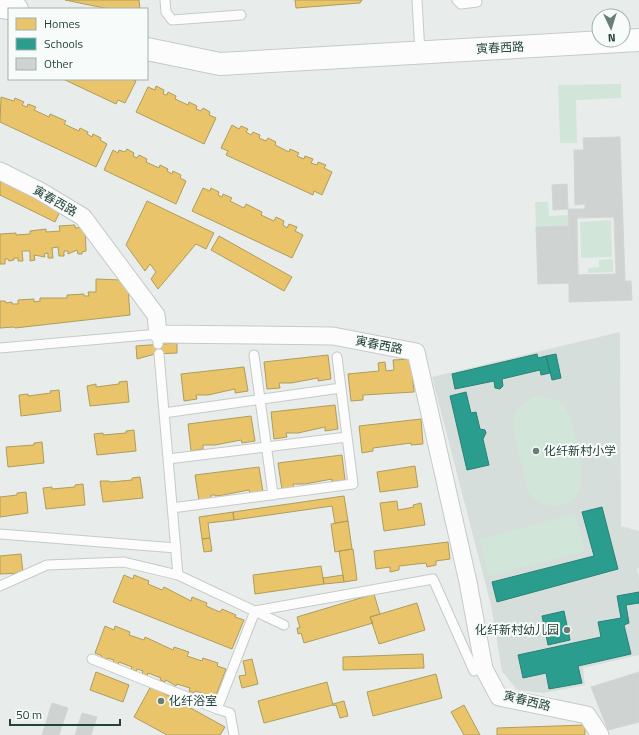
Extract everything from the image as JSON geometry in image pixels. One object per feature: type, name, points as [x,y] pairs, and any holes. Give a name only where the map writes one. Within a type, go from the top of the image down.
[{"type":"street","name":"寅春西路","points":[[148,49],[220,64],[639,40]]},
{"type":"street","name":"寅春西路","points":[[0,171],[40,191],[83,217],[156,315],[158,339],[333,336],[416,352],[468,582],[484,669],[499,697],[587,715],[600,735]]},
{"type":"lane","points":[[165,0],[166,12],[172,20],[241,15]]},
{"type":"lane","points":[[417,0],[420,53]]},
{"type":"lane","points":[[457,0],[461,4],[477,2]]},
{"type":"lane","points":[[0,348],[158,339]]},
{"type":"lane","points":[[159,354],[178,575]]},
{"type":"lane","points":[[254,355],[273,495]]},
{"type":"lane","points":[[172,508],[354,484],[337,357]]},
{"type":"lane","points":[[164,412],[341,388]]},
{"type":"lane","points":[[168,459],[347,437]]},
{"type":"lane","points":[[0,534],[176,548]]},
{"type":"lane","points":[[0,586],[47,565],[124,562],[178,575],[284,625]]},
{"type":"lane","points":[[255,611],[433,579],[474,671]]},
{"type":"lane","points":[[217,708],[255,611]]},
{"type":"lane","points":[[92,659],[230,713],[234,735]]},
{"type":"shaded area","name":"化纤新村小学","points":[[620,332],[621,526],[639,531],[639,568],[637,569],[639,578],[639,655],[583,668],[585,685],[544,693],[517,690],[502,671],[491,605],[432,377]]},
{"type":"green space","points":[[621,84],[621,98],[576,100],[577,143],[560,143],[558,85]]},
{"type":"green space","points":[[535,202],[548,202],[549,216],[569,215],[569,226],[536,227]]},
{"type":"green space","points":[[611,220],[612,257],[581,258],[580,222]]},
{"type":"green space","points":[[613,259],[613,272],[588,273],[588,268],[599,267],[599,260]]},
{"type":"green space","points":[[539,396],[557,400],[562,404],[570,420],[577,445],[581,471],[580,489],[569,502],[563,505],[548,505],[540,502],[528,492],[514,432],[514,419],[519,409],[527,401]]},
{"type":"green space","points":[[575,514],[585,551],[489,576],[479,539]]},
{"type":"building: Homes","points":[[65,0],[139,0],[140,8],[104,8]]},
{"type":"building: Homes","points":[[295,0],[362,0],[360,3],[296,8]]},
{"type":"building: Homes","points":[[65,80],[136,81],[125,103],[118,100],[116,104]]},
{"type":"building: Homes","points":[[156,86],[164,90],[163,94],[167,95],[168,92],[176,96],[175,99],[188,105],[189,102],[197,106],[196,109],[201,111],[203,108],[210,112],[209,115],[216,118],[204,144],[136,112],[148,87],[155,90]]},
{"type":"building: Homes","points":[[1,97],[14,101],[15,98],[24,102],[22,105],[27,107],[28,104],[36,107],[34,110],[49,117],[50,114],[66,121],[64,124],[79,131],[80,128],[88,132],[87,134],[92,137],[93,134],[101,138],[100,140],[107,144],[96,167],[0,122]]},
{"type":"building: Homes","points":[[232,125],[239,129],[241,126],[248,129],[246,132],[251,135],[253,132],[260,135],[259,138],[266,141],[268,138],[276,142],[275,145],[289,152],[290,149],[299,153],[297,156],[304,159],[305,156],[313,159],[311,163],[317,165],[318,162],[326,165],[324,168],[332,172],[322,195],[314,191],[313,195],[226,155],[228,151],[221,148]]},
{"type":"building: Homes","points":[[127,149],[134,153],[133,156],[137,158],[139,155],[147,159],[146,162],[159,168],[160,165],[168,169],[167,171],[172,174],[173,171],[181,175],[180,178],[186,181],[176,204],[104,170],[113,150],[118,153],[119,150],[125,152]]},
{"type":"building: Homes","points":[[0,177],[61,209],[55,222],[0,195]]},
{"type":"building: Homes","points":[[203,188],[210,191],[211,188],[219,192],[218,195],[222,197],[223,194],[232,198],[230,201],[244,208],[246,204],[262,212],[261,215],[274,221],[276,217],[284,221],[283,225],[287,228],[289,224],[297,227],[295,231],[303,235],[292,258],[192,211]]},
{"type":"building: Homes","points":[[147,201],[214,233],[206,249],[196,244],[158,289],[151,279],[156,272],[150,264],[145,271],[126,245]]},
{"type":"building: Homes","points":[[75,225],[75,228],[85,227],[86,251],[82,252],[82,254],[78,254],[77,250],[68,254],[68,251],[64,251],[64,256],[59,256],[58,247],[52,248],[53,258],[48,258],[48,253],[44,254],[45,257],[34,255],[35,260],[30,261],[30,251],[22,251],[23,261],[18,261],[18,258],[14,258],[14,260],[9,261],[8,259],[5,259],[5,264],[0,264],[0,234],[30,234],[30,231],[46,229],[46,232],[60,231],[59,226]]},
{"type":"building: Homes","points":[[219,236],[292,277],[284,291],[211,250]]},
{"type":"building: Homes","points":[[96,279],[121,280],[128,287],[130,315],[15,328],[0,328],[0,301],[18,304],[18,300],[34,299],[34,302],[40,301],[40,298],[67,298],[67,295],[84,294],[84,296],[89,296],[88,292],[96,292]]},
{"type":"building: Homes","points":[[177,343],[177,353],[155,354],[137,359],[136,346]]},
{"type":"building: Homes","points":[[328,355],[331,379],[318,381],[318,378],[291,383],[279,383],[280,388],[267,389],[264,362]]},
{"type":"building: Homes","points":[[411,359],[414,392],[363,395],[363,400],[351,401],[348,374],[379,371],[378,363],[385,362],[386,371],[394,370],[393,360]]},
{"type":"building: Homes","points":[[244,367],[248,391],[235,393],[235,389],[208,395],[196,395],[197,399],[184,401],[181,374]]},
{"type":"building: Homes","points":[[127,381],[129,402],[90,406],[87,386],[96,384],[96,387],[119,384],[119,382]]},
{"type":"building: Homes","points":[[59,390],[61,411],[21,416],[19,395],[28,394],[28,396],[51,393],[50,391]]},
{"type":"building: Homes","points":[[335,405],[338,429],[325,431],[325,427],[298,433],[286,433],[287,437],[274,439],[271,412]]},
{"type":"building: Homes","points":[[251,416],[255,441],[242,443],[241,440],[215,445],[203,445],[203,449],[191,451],[188,424]]},
{"type":"building: Homes","points":[[421,419],[423,444],[411,445],[411,443],[373,448],[373,451],[362,453],[359,426]]},
{"type":"building: Homes","points":[[134,430],[136,451],[97,455],[94,434],[103,433],[103,435],[126,433],[126,431]]},
{"type":"building: Homes","points":[[42,442],[44,463],[8,467],[6,447],[34,445],[34,443]]},
{"type":"building: Homes","points":[[342,455],[345,480],[332,482],[332,479],[305,484],[293,484],[294,488],[282,490],[278,463]]},
{"type":"building: Homes","points":[[415,466],[418,487],[380,492],[377,472]]},
{"type":"building: Homes","points":[[259,467],[263,492],[250,493],[249,490],[223,495],[211,495],[211,500],[199,501],[195,475]]},
{"type":"building: Homes","points":[[140,477],[143,498],[103,502],[100,481],[110,482],[132,480],[132,478]]},
{"type":"building: Homes","points":[[83,484],[85,505],[46,509],[43,488],[52,487],[52,489],[75,487],[75,485]]},
{"type":"building: Homes","points":[[26,492],[28,513],[0,517],[0,497],[17,495],[17,493]]},
{"type":"building: Homes","points":[[344,496],[348,521],[335,523],[332,506],[234,520],[233,512]]},
{"type":"building: Homes","points":[[397,501],[398,510],[414,507],[413,505],[421,503],[425,525],[384,531],[380,503]]},
{"type":"building: Homes","points":[[233,512],[234,520],[208,523],[210,538],[202,539],[199,517]]},
{"type":"building: Homes","points":[[348,521],[352,549],[335,552],[331,524]]},
{"type":"building: Homes","points":[[210,538],[212,551],[204,552],[202,539]]},
{"type":"building: Homes","points":[[448,542],[450,559],[436,561],[436,565],[427,567],[426,563],[399,566],[399,570],[390,572],[390,567],[376,569],[374,551]]},
{"type":"building: Homes","points":[[353,549],[357,580],[344,582],[339,551]]},
{"type":"building: Homes","points":[[21,554],[23,573],[0,574],[0,556]]},
{"type":"building: Homes","points":[[321,566],[324,584],[255,594],[253,575]]},
{"type":"building: Homes","points":[[124,575],[133,579],[134,575],[149,581],[148,584],[162,590],[164,587],[191,601],[192,597],[207,603],[206,606],[220,612],[222,609],[236,615],[235,617],[244,620],[232,649],[113,602]]},
{"type":"building: Homes","points":[[343,575],[344,582],[324,584],[323,578]]},
{"type":"building: Homes","points":[[374,594],[380,614],[370,617],[373,623],[304,643],[301,633],[298,634],[297,628],[300,628],[297,617]]},
{"type":"building: Homes","points":[[417,603],[425,630],[379,644],[370,617]]},
{"type":"building: Homes","points":[[105,626],[114,630],[115,626],[130,632],[129,635],[144,640],[145,637],[173,650],[174,647],[189,652],[187,656],[202,661],[203,658],[218,663],[217,666],[226,669],[215,698],[207,695],[205,698],[200,696],[202,693],[195,691],[194,693],[189,691],[190,688],[177,684],[176,686],[166,680],[165,682],[160,680],[161,678],[148,673],[147,676],[142,674],[143,671],[137,669],[136,671],[131,670],[132,667],[119,662],[118,665],[113,663],[114,660],[101,658],[102,656],[95,653]]},
{"type":"building: Homes","points":[[423,654],[424,668],[343,670],[343,657]]},
{"type":"building: Homes","points":[[252,659],[258,684],[242,688],[239,676],[246,675],[243,661]]},
{"type":"building: Homes","points":[[96,672],[129,685],[123,702],[90,690]]},
{"type":"building: Homes","points":[[436,674],[442,698],[373,716],[367,692]]},
{"type":"building: Homes","points":[[327,682],[333,705],[264,723],[258,701]]},
{"type":"building: Homes","name":"化纤浴室","points":[[151,686],[225,727],[220,735],[167,735],[134,717]]},
{"type":"building: Homes","points":[[344,701],[348,716],[340,718],[336,705],[334,706],[333,704]]},
{"type":"building: Homes","points":[[464,705],[480,735],[464,735],[451,712]]},
{"type":"building: Homes","points":[[585,725],[585,735],[497,735],[497,728]]},
{"type":"building: Schools","points":[[537,354],[538,358],[546,356],[550,373],[541,375],[540,370],[502,379],[503,386],[500,389],[495,388],[494,381],[455,389],[452,374]]},
{"type":"building: Schools","points":[[556,354],[561,378],[552,380],[546,356]]},
{"type":"building: Schools","points":[[466,392],[471,413],[476,412],[480,429],[485,430],[486,433],[483,439],[489,465],[467,470],[450,396]]},
{"type":"building: Schools","points":[[602,507],[618,569],[497,602],[492,582],[594,556],[582,512]]},
{"type":"building: Schools","points":[[639,592],[639,603],[626,605],[629,623],[624,625],[631,654],[578,666],[582,683],[549,689],[546,673],[523,678],[518,655],[601,637],[598,622],[621,618],[617,596]]},
{"type":"building: Schools","points":[[564,611],[570,640],[548,645],[542,616]]},
{"type":"building: Other","points":[[620,137],[625,281],[571,283],[568,209],[585,209],[585,204],[575,205],[574,150],[584,150],[583,138]],"holes":[[[614,217],[616,274],[578,275],[577,218]]]},
{"type":"building: Other","points":[[567,184],[568,209],[553,210],[552,185]]},
{"type":"building: Other","points":[[569,226],[571,283],[538,284],[536,227]]},
{"type":"building: Other","points":[[631,281],[632,300],[569,302],[569,283]]},
{"type":"building: Other","points":[[639,672],[639,722],[608,730],[591,687]]},
{"type":"building: Other","points":[[52,703],[68,708],[59,735],[42,735]]},
{"type":"building: Other","points":[[82,713],[97,717],[91,735],[75,735]]},
{"type":"place","name":"化纤新村小学","points":[[536,451]]},
{"type":"place","name":"化纤新村幼儿园","points":[[567,630]]},
{"type":"place","name":"化纤浴室","points":[[161,701]]}]
